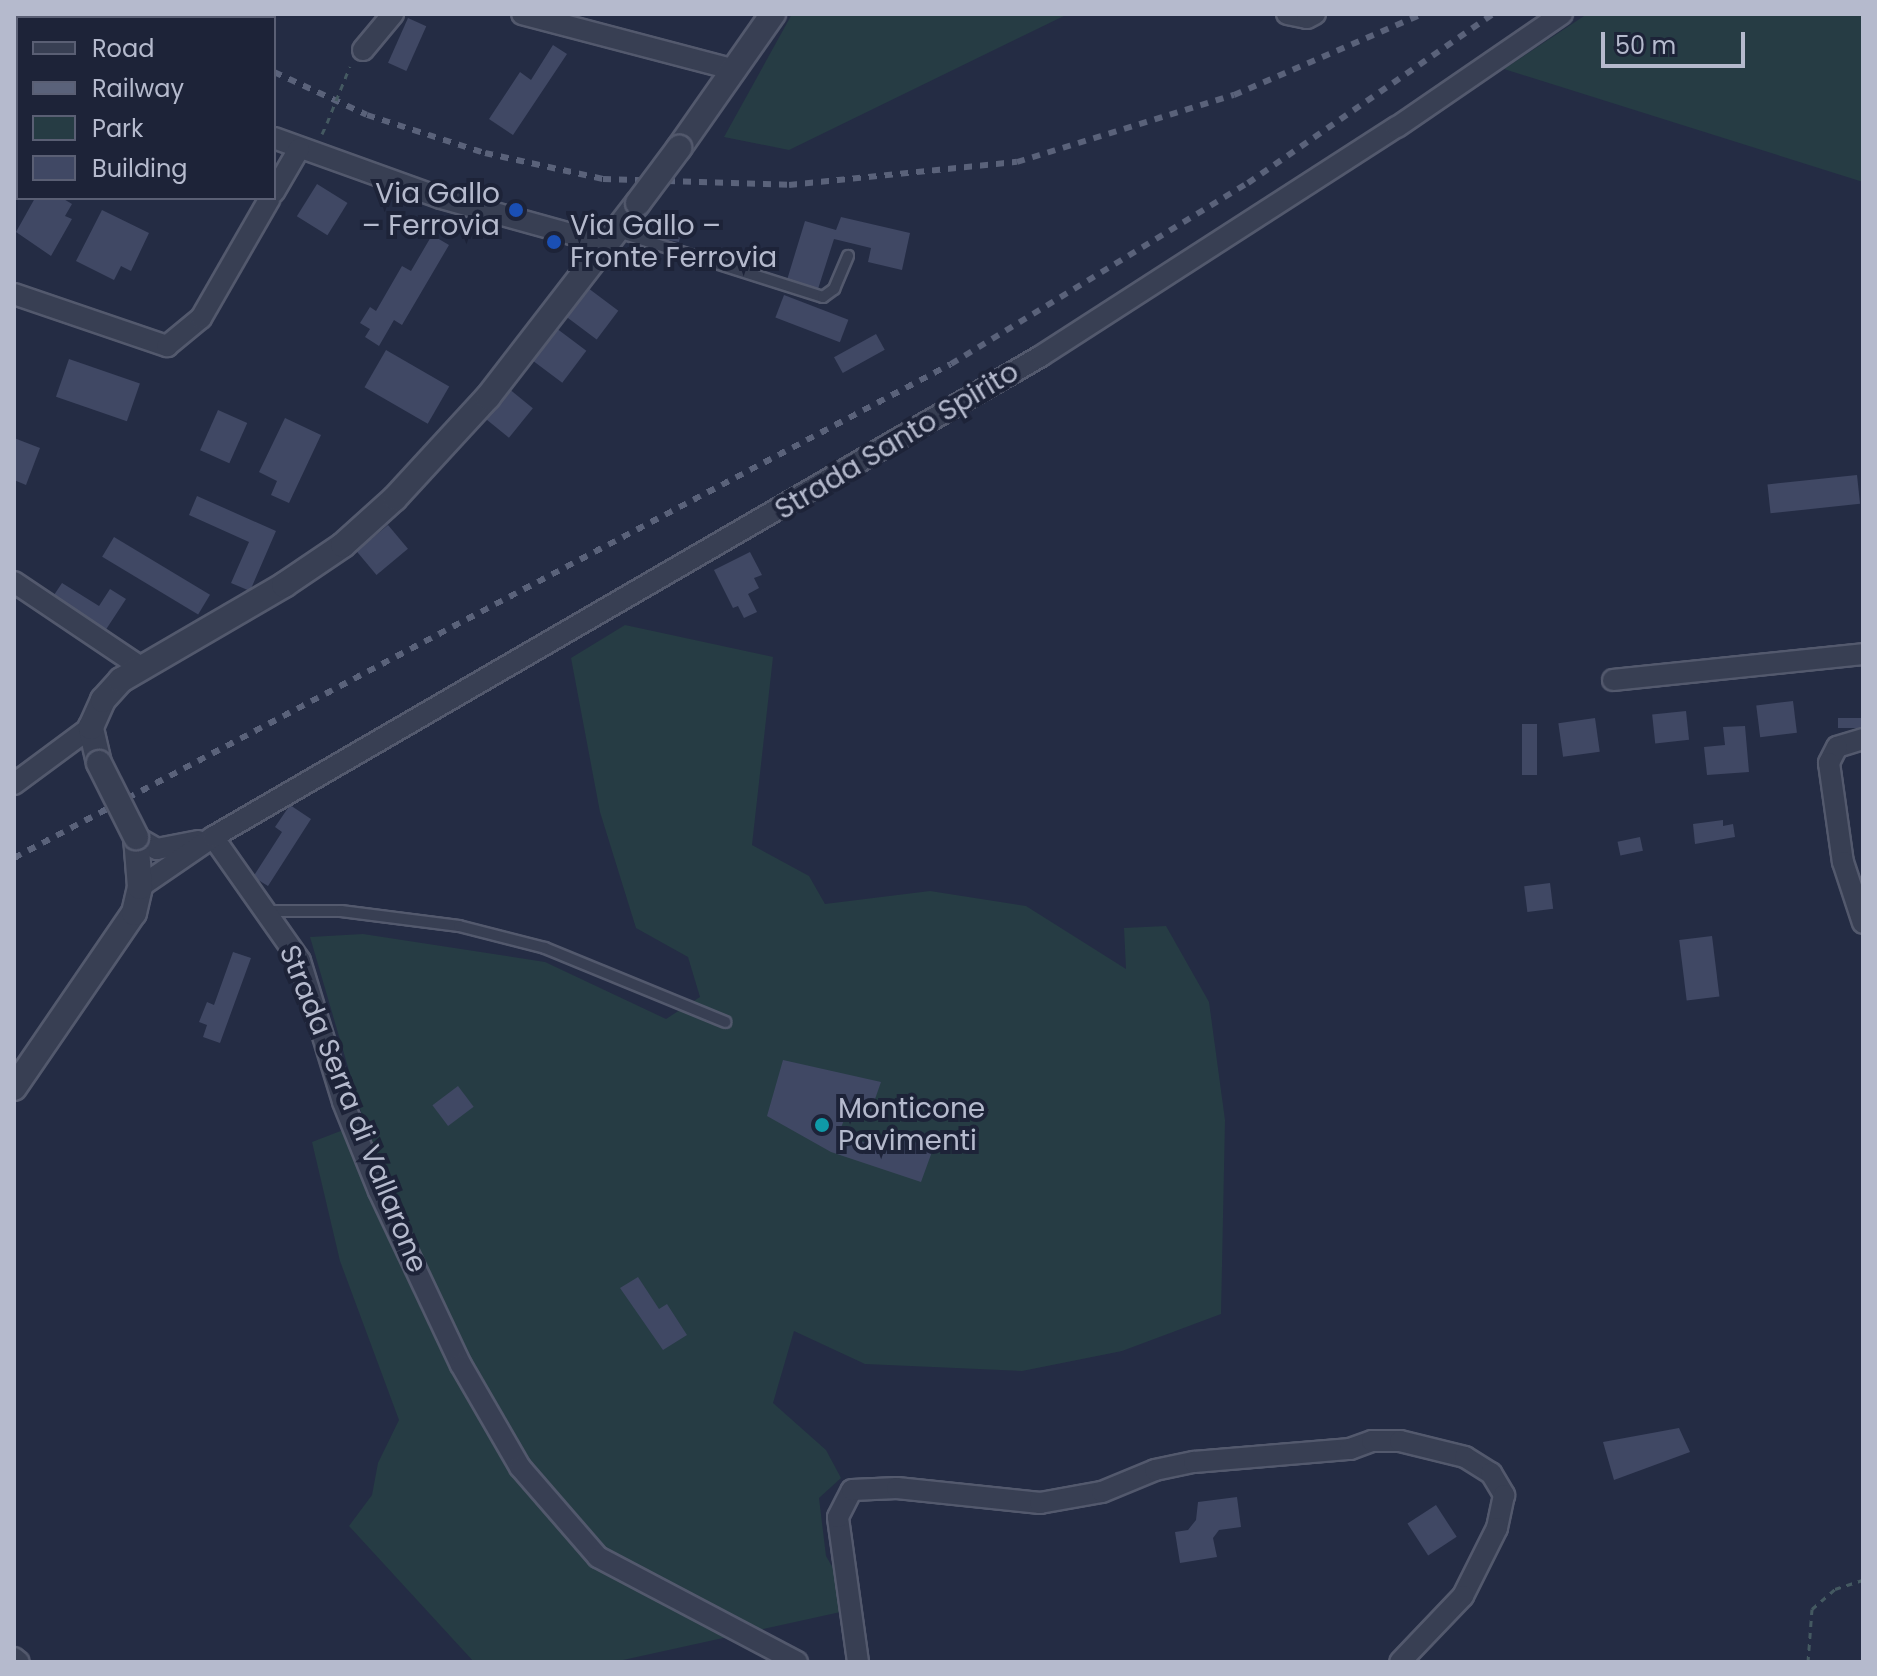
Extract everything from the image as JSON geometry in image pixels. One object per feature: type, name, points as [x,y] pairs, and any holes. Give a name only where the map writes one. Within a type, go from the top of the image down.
[{"type":"street","points":[[356,58],[393,14]]},
{"type":"street","points":[[522,14],[736,70]]},
{"type":"street","points":[[14,784],[91,727],[103,700],[121,680],[284,585],[374,517],[488,397],[679,148],[773,14]]},
{"type":"street","points":[[1287,14],[1315,14]]},
{"type":"street","name":"Strada Santo Spirito","points":[[138,893],[213,837],[1041,356],[1562,14]]},
{"type":"street","points":[[276,139],[455,202],[611,238]]},
{"type":"street","points":[[276,189],[299,149]]},
{"type":"street","points":[[14,294],[167,346],[201,318],[269,200]]},
{"type":"street","points":[[14,582],[142,668]]},
{"type":"street","points":[[1613,680],[1863,654]]},
{"type":"street","points":[[14,1088],[114,949],[138,893],[136,837],[99,763],[91,727]]},
{"type":"street","points":[[1863,739],[1837,747],[1829,763],[1843,862],[1863,923]]},
{"type":"street","name":"Strada Santo Spirito","points":[[136,837],[157,849],[213,837]]},
{"type":"street","name":"Strada Serra di Vallarone","points":[[213,837],[300,961],[343,1102],[400,1238],[461,1365],[520,1467],[598,1557],[797,1662]]},
{"type":"street","points":[[858,1662],[838,1517],[852,1490],[870,1486],[1040,1503],[1102,1492],[1155,1470],[1194,1462],[1400,1441],[1479,1464],[1499,1483],[1504,1507],[1463,1596],[1400,1662]]},
{"type":"street","points":[[14,1658],[19,1662]]},
{"type":"lane","points":[[611,238],[823,297],[834,289],[848,256]]},
{"type":"lane","points":[[266,911],[341,911],[459,926],[545,948],[725,1022]]},
{"type":"path","points":[[327,123],[356,58]]},
{"type":"path","points":[[1808,1662],[1812,1609],[1835,1589],[1863,1580]]},
{"type":"green space","points":[[792,14],[1068,14],[789,150],[724,137]]},
{"type":"green space","points":[[1587,14],[1863,14],[1863,182],[1504,69]]},
{"type":"green space","points":[[625,625],[773,657],[752,845],[809,876],[825,904],[930,891],[1026,906],[1126,969],[1124,928],[1166,926],[1209,1002],[1225,1120],[1221,1314],[1122,1351],[1022,1371],[865,1364],[794,1331],[773,1403],[826,1450],[841,1478],[819,1498],[826,1556],[841,1582],[845,1611],[614,1662],[474,1662],[349,1526],[372,1495],[378,1463],[399,1420],[340,1261],[312,1142],[364,1122],[310,937],[363,934],[545,962],[666,1019],[700,997],[688,957],[636,928],[600,812],[571,658]]},
{"type":"building","points":[[408,18],[426,26],[406,71],[388,63]]},
{"type":"building","points":[[553,45],[567,54],[513,135],[489,119],[520,72],[531,80]]},
{"type":"building","points":[[317,184],[348,203],[327,235],[297,216]]},
{"type":"building","points":[[34,200],[65,200],[72,204],[65,216],[72,219],[51,256],[16,232]]},
{"type":"building","points":[[102,210],[149,233],[131,271],[121,266],[114,280],[76,261]]},
{"type":"building","points":[[841,217],[910,233],[902,270],[868,262],[871,248],[834,239],[818,289],[787,280],[805,221],[836,230]]},
{"type":"building","points":[[662,222],[682,225],[679,242],[659,239]]},
{"type":"building","points":[[432,235],[449,245],[402,325],[394,320],[379,346],[365,337],[370,329],[360,323],[370,307],[376,311],[402,266],[411,271]]},
{"type":"building","points":[[588,288],[618,311],[597,340],[566,317]]},
{"type":"building","points":[[784,295],[848,320],[840,342],[775,317]]},
{"type":"building","points":[[556,328],[586,351],[562,383],[532,360]]},
{"type":"building","points":[[876,334],[885,350],[843,373],[834,357]]},
{"type":"building","points":[[386,350],[449,386],[428,424],[364,387]]},
{"type":"building","points":[[69,359],[140,383],[127,421],[56,397]]},
{"type":"building","points":[[508,388],[533,408],[509,438],[484,418]]},
{"type":"building","points":[[218,410],[247,423],[229,463],[200,450]]},
{"type":"building","points":[[285,418],[321,435],[289,503],[271,495],[277,481],[259,472]]},
{"type":"building","points":[[14,438],[40,448],[26,485],[14,480]]},
{"type":"building","points":[[1857,475],[1860,504],[1771,513],[1767,484]]},
{"type":"building","points":[[197,496],[276,531],[250,591],[231,583],[249,542],[189,515]]},
{"type":"building","points":[[388,525],[408,549],[377,575],[357,551]]},
{"type":"building","points":[[114,537],[210,595],[198,614],[102,557]]},
{"type":"building","points":[[750,552],[762,575],[754,578],[759,588],[748,594],[757,612],[744,618],[738,606],[733,608],[714,570]]},
{"type":"building","points":[[62,583],[99,606],[110,589],[126,599],[105,631],[52,598]]},
{"type":"building","points":[[1793,701],[1797,733],[1760,737],[1756,706]]},
{"type":"building","points":[[1686,711],[1689,740],[1655,743],[1652,715]]},
{"type":"building","points":[[1595,718],[1600,752],[1563,757],[1558,723]]},
{"type":"building","points":[[1838,718],[1863,718],[1863,728],[1838,728]]},
{"type":"building","points":[[1522,724],[1537,724],[1537,775],[1522,775]]},
{"type":"building","points":[[1745,726],[1749,772],[1707,775],[1704,747],[1725,745],[1723,727]]},
{"type":"building","points":[[290,805],[311,819],[268,886],[253,877],[282,832],[275,827]]},
{"type":"building","points":[[1723,820],[1723,826],[1733,824],[1735,837],[1695,844],[1693,824]]},
{"type":"building","points":[[1640,837],[1643,851],[1620,855],[1618,842]]},
{"type":"building","points":[[1550,883],[1553,909],[1527,912],[1524,886]]},
{"type":"building","points":[[1712,936],[1719,997],[1687,1001],[1679,940]]},
{"type":"building","points":[[233,952],[251,958],[220,1043],[203,1037],[207,1025],[199,1022],[207,1002],[214,1005]]},
{"type":"building","name":"Monticone Pavimenti","points":[[783,1060],[881,1082],[868,1119],[847,1112],[839,1133],[880,1148],[886,1131],[933,1149],[921,1182],[831,1152],[767,1116]]},
{"type":"building","points":[[458,1086],[474,1107],[448,1126],[432,1105]]},
{"type":"building","points":[[638,1277],[659,1309],[667,1304],[687,1335],[663,1350],[620,1288]]},
{"type":"building","points":[[1679,1428],[1690,1452],[1614,1480],[1603,1442]]},
{"type":"building","points":[[1237,1497],[1241,1527],[1219,1530],[1213,1538],[1217,1557],[1180,1563],[1175,1532],[1188,1530],[1196,1520],[1198,1502]]},
{"type":"building","points":[[1436,1505],[1457,1537],[1428,1555],[1407,1524]]},
{"type":"railway","points":[[167,14],[170,16]]},
{"type":"railway","points":[[276,73],[367,115],[485,153],[603,179],[789,185],[1017,162],[1234,95],[1422,14]]},
{"type":"railway","points":[[14,858],[951,364],[1248,183],[1493,14]]},
{"type":"place","name":"Via Gallo – Ferrovia","points":[[516,210]]},
{"type":"place","name":"Via Gallo – Fronte Ferrovia","points":[[554,242]]},
{"type":"place","name":"Monticone Pavimenti","points":[[822,1125]]}]
